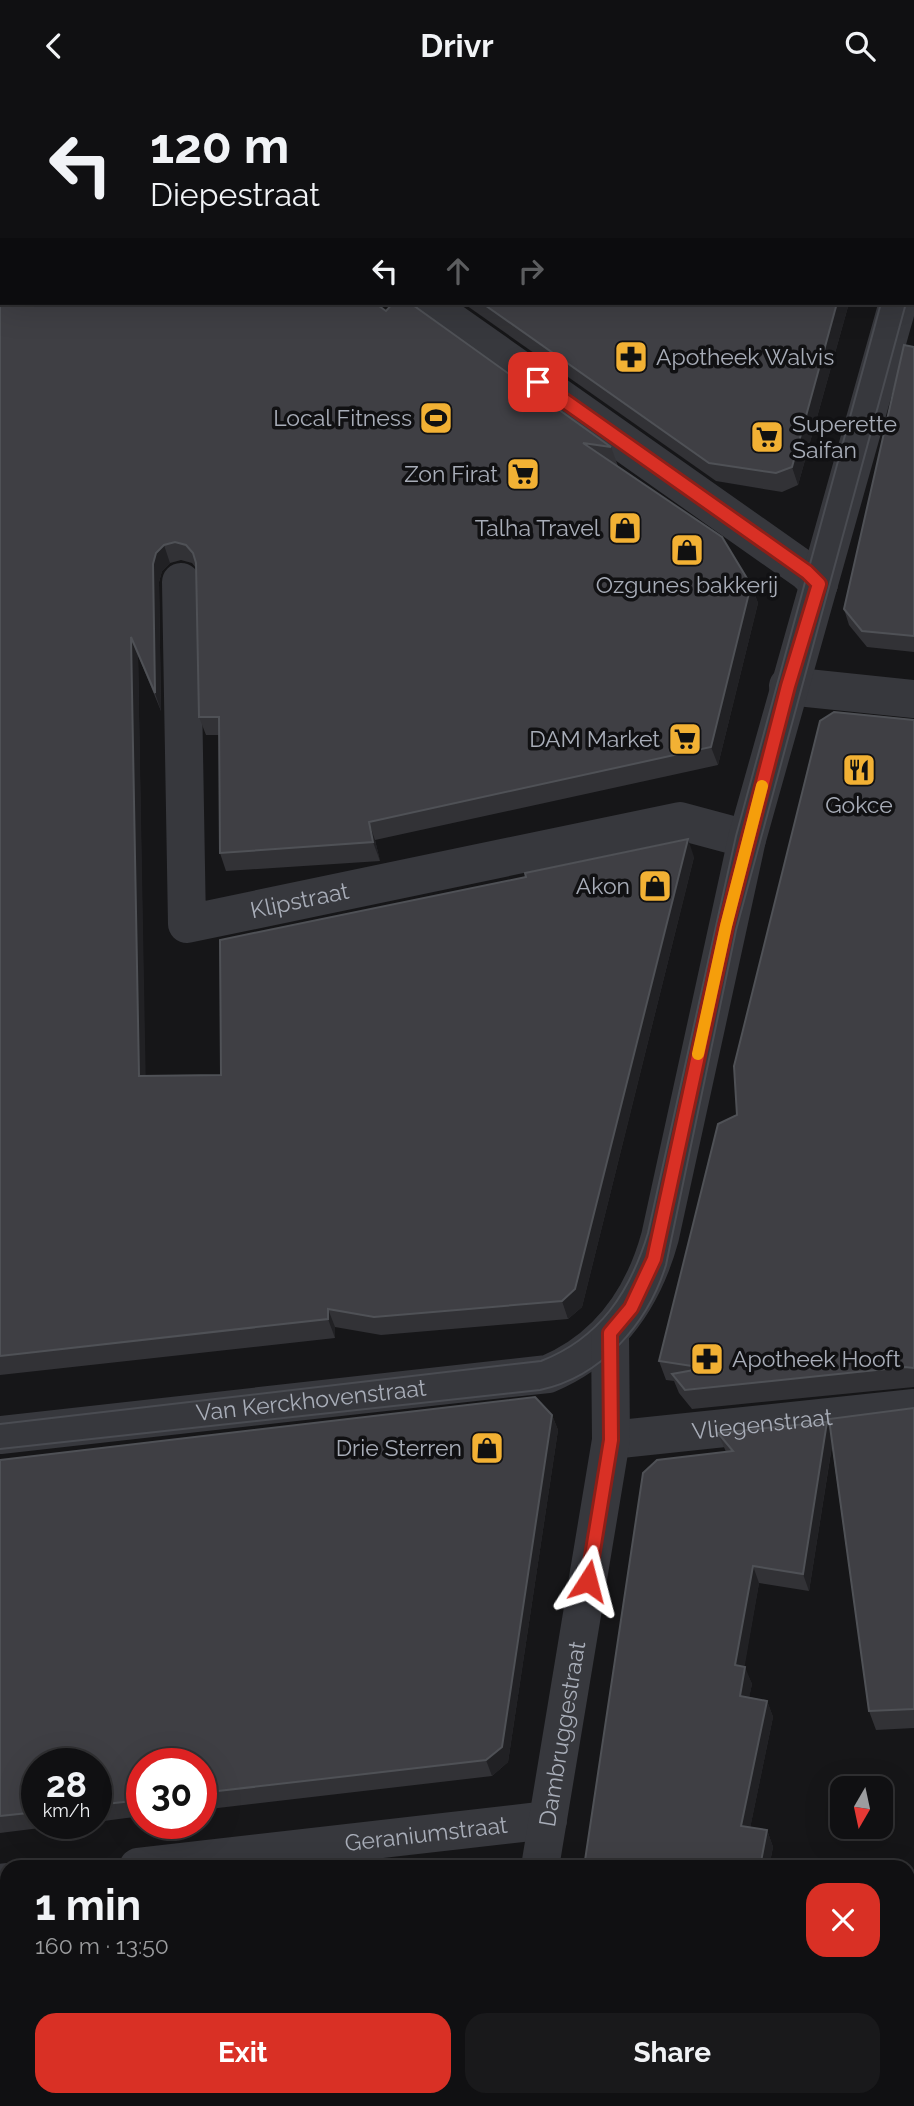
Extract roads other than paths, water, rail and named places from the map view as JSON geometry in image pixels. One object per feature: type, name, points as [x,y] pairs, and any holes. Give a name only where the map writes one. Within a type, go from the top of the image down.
[{"type":"street","points":[[428,305],[807,572],[819,584]]},
{"type":"street","points":[[610,1333],[631,1308],[654,1259],[747,839],[897,305]]},
{"type":"street","name":"Klipstraat","points":[[181,582],[187,924],[680,821],[747,839]]},
{"type":"street","points":[[788,686],[914,699]]},
{"type":"street","name":"Van Kerckhovenstraat","points":[[0,1436],[548,1374],[584,1355],[610,1333]]},
{"type":"street","name":"Dambruggestraat","points":[[541,1860],[611,1440],[610,1333]]},
{"type":"street","name":"Vliegenstraat","points":[[611,1440],[914,1408]]},
{"type":"street","name":"Geraniumstraat","points":[[199,1860],[548,1820]]},
{"type":"tram line","points":[[0,1424],[541,1361],[580,1340],[610,1311],[632,1275],[648,1233],[736,836],[880,305]]},
{"type":"tram line","points":[[0,1449],[540,1390],[583,1373],[602,1360],[635,1327],[658,1286],[666,1265],[736,930],[905,305]]},
{"type":"place","name":"Apotheek Walvis","points":[[631,357]]},
{"type":"place","name":"Local Fitness","points":[[436,418]]},
{"type":"place","name":"Superette Saifan","points":[[767,437]]},
{"type":"place","name":"Zon Firat","points":[[523,474]]},
{"type":"place","name":"Talha Travel","points":[[625,528]]},
{"type":"place","name":"Ozgunes bakkerij","points":[[687,550]]},
{"type":"place","name":"DAM Market","points":[[685,739]]},
{"type":"place","name":"Gokce","points":[[859,770]]},
{"type":"place","name":"Akon","points":[[655,886]]},
{"type":"place","name":"Apotheek Hooft","points":[[707,1359]]},
{"type":"place","name":"Drie Sterren","points":[[487,1448]]}]
